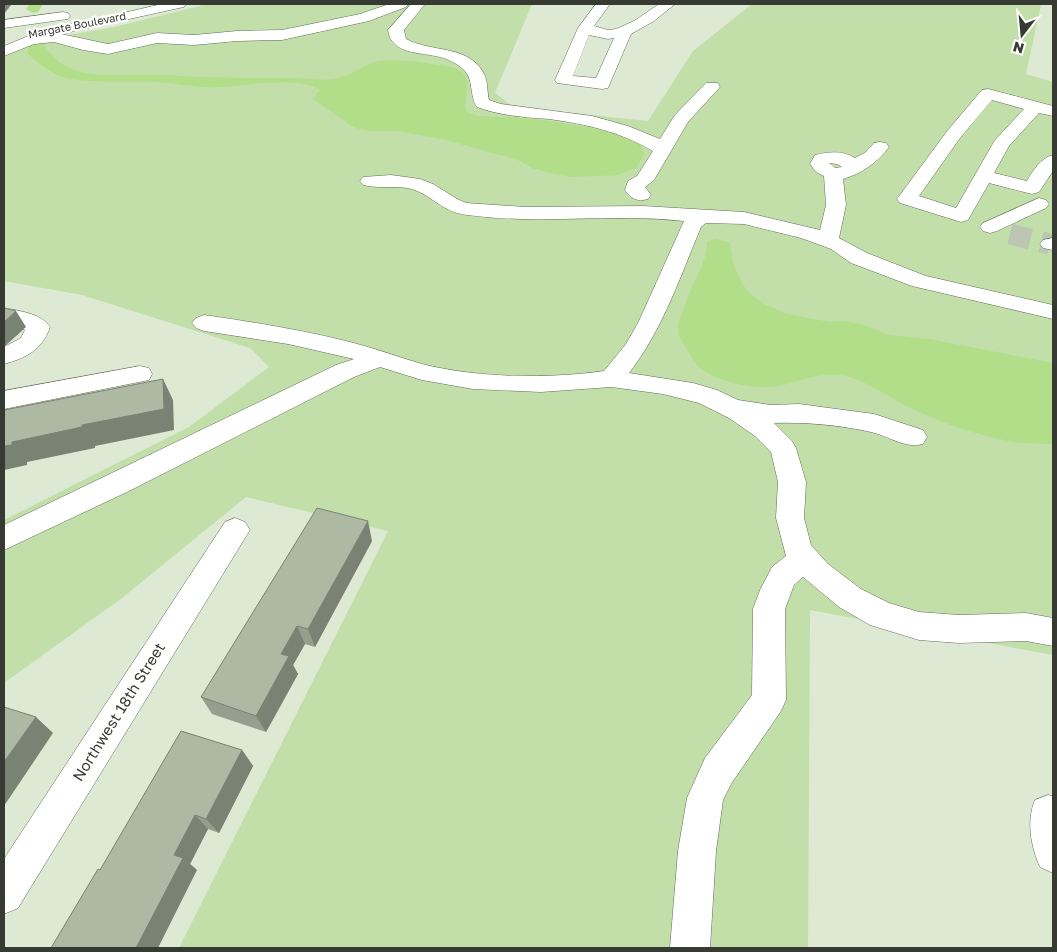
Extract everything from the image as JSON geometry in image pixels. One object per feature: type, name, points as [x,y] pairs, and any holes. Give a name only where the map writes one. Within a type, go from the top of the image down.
[{"type":"street","name":"Margate Boulevard","points":[[4,24],[47,19],[128,4]]},
{"type":"street","name":"Margate Boulevard","points":[[4,38],[89,25],[179,4]]},
{"type":"street","points":[[4,50],[31,40],[55,37],[83,45],[108,48],[127,46],[157,38],[194,40],[237,36],[282,35],[364,18],[401,4]]},
{"type":"street","points":[[418,4],[396,30],[395,35],[398,42],[408,46],[447,54],[463,62],[473,71],[478,80],[478,90],[483,103],[504,110],[566,117],[607,125],[648,138],[663,149]]},
{"type":"street","points":[[603,4],[585,28],[563,80],[602,84],[624,33]]},
{"type":"street","points":[[585,28],[594,33],[624,33],[668,4]]},
{"type":"street","points":[[640,196],[663,149],[681,119],[712,87]]},
{"type":"street","points":[[1010,234],[907,199],[954,134],[988,94],[1044,109]]},
{"type":"street","points":[[961,216],[1001,144],[1044,109]]},
{"type":"street","points":[[954,134],[1001,144]]},
{"type":"street","points":[[828,241],[842,171],[873,156],[880,147]]},
{"type":"street","points":[[1042,200],[1041,173],[1053,161]]},
{"type":"street","points":[[982,176],[1042,200]]},
{"type":"street","points":[[370,181],[391,181],[425,188],[448,204],[463,209],[504,212],[640,196],[696,218],[744,218],[808,233],[838,244],[859,258],[920,281],[1053,312]]},
{"type":"street","points":[[990,227],[1042,200]]},
{"type":"street","points":[[615,378],[614,375],[635,348],[650,321],[696,218]]},
{"type":"street","points":[[4,315],[28,321],[38,327],[35,338],[30,345],[4,356]]},
{"type":"street","points":[[204,323],[238,327],[340,347],[440,376],[488,383],[590,382],[615,378],[615,380],[684,388],[724,402],[764,429],[783,448],[792,482],[790,518],[802,565],[850,598],[881,615],[919,626],[959,629],[1026,627],[1053,632]]},
{"type":"street","points":[[4,538],[345,371],[378,359]]},
{"type":"street","points":[[4,400],[140,374]]},
{"type":"street","points":[[737,410],[771,414],[799,413],[865,421],[914,437]]},
{"type":"street","name":"Northwest 18th Street","points":[[4,894],[235,530]]},
{"type":"street","points":[[690,948],[697,851],[705,798],[718,771],[768,700],[769,609],[775,590],[783,576],[802,565]]},
{"type":"street","points":[[1053,814],[1048,813],[1053,854]]},
{"type":"shaded area","points":[[208,4],[532,4],[495,93],[513,107],[648,121],[693,51],[752,4],[1041,4],[1026,74],[1053,82],[1053,655],[810,610],[808,948],[179,948],[388,531],[246,497],[122,598],[4,683],[4,520],[189,427],[269,367],[250,348],[82,295],[4,281],[4,46],[114,27]]},
{"type":"shaded area","points":[[43,43],[50,53],[64,65],[81,72],[100,75],[324,80],[340,78],[375,62],[391,60],[450,67],[459,70],[467,79],[466,111],[477,116],[539,120],[606,132],[642,146],[644,155],[636,168],[617,175],[570,177],[532,168],[518,160],[446,140],[398,131],[359,129],[350,125],[313,99],[320,90],[298,83],[271,82],[211,87],[155,82],[69,79],[51,72],[28,54],[28,45]]},
{"type":"shaded area","points":[[715,239],[730,243],[733,262],[739,278],[747,291],[764,304],[787,314],[830,322],[845,321],[864,325],[889,335],[929,339],[1053,363],[1053,444],[1010,441],[960,428],[917,411],[865,383],[846,376],[822,375],[774,387],[763,387],[728,381],[707,373],[691,357],[679,335],[678,328],[683,309],[705,258],[707,242]]},
{"type":"building","points":[[4,308],[16,311],[4,322]]},
{"type":"building","points":[[163,379],[164,409],[82,425],[82,427],[12,442],[12,445],[4,446],[4,410]]},
{"type":"building","points":[[317,508],[368,521],[308,629],[297,626],[281,654],[289,656],[256,716],[201,697]]},
{"type":"building","points":[[4,707],[36,717],[4,762]]},
{"type":"building","points":[[181,731],[242,750],[206,819],[195,815],[174,855],[183,858],[136,948],[51,948],[98,869],[100,870]]},
{"type":"waterway","points":[[33,9],[37,4]]},
{"type":"tunnel","points":[[1010,234],[1050,244]]}]
